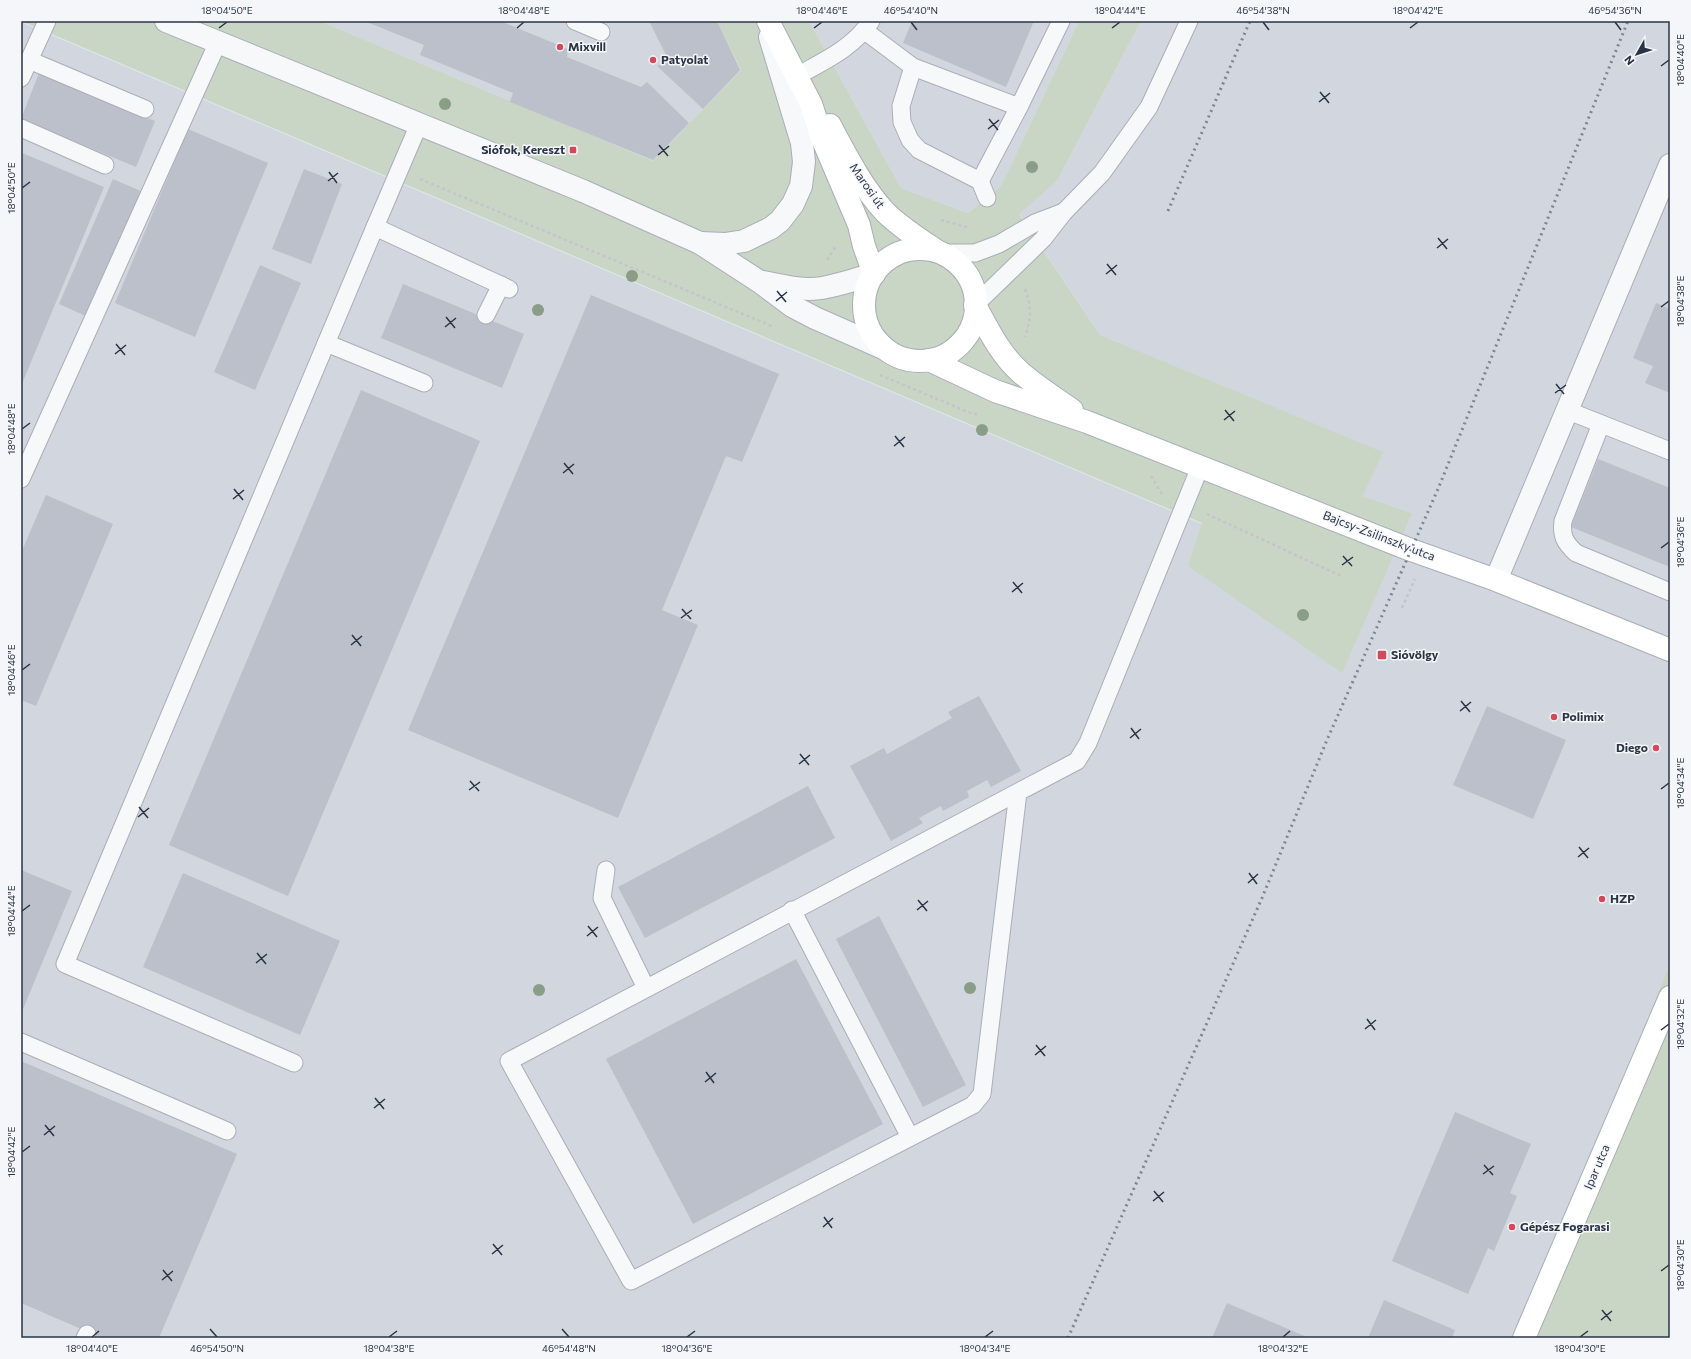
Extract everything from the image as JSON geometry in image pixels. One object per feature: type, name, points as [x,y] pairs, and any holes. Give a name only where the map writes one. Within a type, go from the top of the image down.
[{"type":"street","points":[[166,21],[583,190],[700,242],[760,282],[792,306],[905,359],[913,361],[929,360],[944,356],[960,345],[971,328],[974,316],[974,295],[968,278],[957,264],[940,253],[919,250],[902,252],[887,260],[874,274],[866,290],[864,310],[870,332],[884,348]]},
{"type":"street","points":[[700,242],[725,244],[744,242],[771,228],[780,221],[793,204],[801,186],[804,162],[802,143],[767,21]]},
{"type":"street","name":"Marosi út","points":[[767,21],[811,104],[822,138],[859,224],[864,246],[874,274]]},
{"type":"street","name":"Marosi út","points":[[811,104],[829,124],[857,174],[885,212],[909,232],[940,253]]},
{"type":"street","points":[[1496,580],[1670,165]]},
{"type":"street","points":[[760,282],[793,288],[821,288],[843,284],[874,274]]},
{"type":"street","name":"Bajcsy-Zsilinszky utca","points":[[975,305],[996,344],[1020,372],[1088,422]]},
{"type":"street","name":"Bajcsy-Zsilinszky utca","points":[[929,360],[995,391],[1088,422],[1411,550],[1496,580],[1670,650]]},
{"type":"street","name":"Ipar utca","points":[[1524,1338],[1670,997]]},
{"type":"lane","points":[[21,78],[47,21]]},
{"type":"lane","points":[[575,21],[601,32]]},
{"type":"lane","points":[[980,181],[1019,107],[1061,21]]},
{"type":"lane","points":[[975,305],[1043,239],[1064,212],[1102,173],[1149,107],[1189,21]]},
{"type":"lane","points":[[796,76],[832,57],[853,42],[868,26],[913,68],[1019,107]]},
{"type":"lane","points":[[21,479],[218,42]]},
{"type":"lane","points":[[29,60],[146,109]]},
{"type":"lane","points":[[913,68],[901,106],[902,122],[910,140],[919,150],[980,181],[987,198]]},
{"type":"lane","points":[[294,1063],[65,964],[419,124]]},
{"type":"lane","points":[[21,128],[105,165]]},
{"type":"lane","points":[[940,253],[975,253],[999,244],[1035,223],[1064,212]]},
{"type":"lane","points":[[375,227],[505,287],[486,316]]},
{"type":"lane","points":[[326,343],[424,383]]},
{"type":"lane","points":[[1566,410],[1670,452]]},
{"type":"lane","points":[[1601,424],[1563,521],[1562,530],[1565,542],[1576,553],[1670,592]]},
{"type":"lane","points":[[1018,792],[982,1094],[973,1105],[631,1281],[509,1061],[792,910],[1077,761],[1088,743],[1200,467]]},
{"type":"lane","points":[[606,870],[602,898],[646,988]]},
{"type":"lane","points":[[792,910],[910,1137]]},
{"type":"lane","points":[[21,1042],[227,1131]]},
{"type":"path","points":[[935,218],[988,233],[999,244]]},
{"type":"path","points":[[821,288],[828,257],[838,243],[859,224]]},
{"type":"path","points":[[1012,363],[1024,342],[1030,321],[1030,307],[1026,291],[1013,267]]},
{"type":"path","points":[[973,414],[995,391]]},
{"type":"shaded area","points":[[320,21],[717,21],[741,70],[653,161]]},
{"type":"shaded area","points":[[809,21],[1079,21],[1001,186],[968,213],[901,188]]},
{"type":"shaded area","points":[[1141,21],[1670,21],[1670,963],[1517,1338],[21,1338],[21,22],[1202,524],[1412,513],[1363,496],[1382,452],[1100,335],[1019,213],[1057,181]]},
{"type":"green space","points":[[21,21],[320,21],[653,161],[741,70],[717,21],[809,21],[901,188],[968,213],[1001,186],[1079,21],[1141,21],[1057,181],[1019,214],[1100,335],[1383,452],[1363,496],[1412,513],[1342,673],[1188,566],[1202,523]]},
{"type":"green space","points":[[1670,963],[1670,1338],[1517,1338]]},
{"type":"building","points":[[364,21],[500,21],[568,49],[567,57],[641,87],[647,82],[689,123],[653,160],[510,102],[513,93],[420,55],[424,45]]},
{"type":"building","points":[[649,21],[717,21],[740,70],[703,109],[657,66],[669,61]]},
{"type":"building","points":[[912,21],[1034,21],[1006,87],[903,43]]},
{"type":"building","points":[[39,73],[155,121],[136,167],[21,119]]},
{"type":"building","points":[[188,129],[268,163],[195,337],[115,303]]},
{"type":"building","points":[[22,153],[104,187],[21,386],[21,156]]},
{"type":"building","points":[[304,169],[342,184],[311,264],[272,249]]},
{"type":"building","points":[[113,179],[143,192],[88,317],[59,304]]},
{"type":"building","points":[[260,265],[301,283],[255,390],[214,372]]},
{"type":"building","points":[[403,284],[524,334],[502,388],[381,338]]},
{"type":"building","points":[[591,295],[779,374],[742,462],[726,456],[662,610],[698,625],[618,818],[408,730]]},
{"type":"building","points":[[1656,303],[1670,309],[1670,393],[1645,383],[1653,366],[1633,358]]},
{"type":"building","points":[[361,390],[480,441],[288,896],[169,845]]},
{"type":"building","points":[[1598,459],[1670,488],[1670,567],[1571,527]]},
{"type":"building","points":[[46,495],[113,524],[36,706],[21,700],[21,553]]},
{"type":"building","points":[[979,696],[1021,771],[991,787],[987,780],[967,791],[969,797],[943,811],[941,806],[919,818],[923,823],[891,841],[850,766],[884,748],[887,754],[952,718],[948,712]]},
{"type":"building","points":[[1487,706],[1566,740],[1533,819],[1453,785]]},
{"type":"building","points":[[808,786],[835,838],[645,938],[618,887]]},
{"type":"building","points":[[21,870],[72,891],[23,1009],[21,1008]]},
{"type":"building","points":[[183,873],[340,941],[300,1035],[143,967]]},
{"type":"building","points":[[879,916],[966,1085],[923,1107],[836,939]]},
{"type":"building","points":[[796,959],[883,1124],[693,1224],[606,1059]]},
{"type":"building","points":[[21,1061],[237,1154],[159,1338],[102,1338],[21,1303]]},
{"type":"building","points":[[1455,1112],[1531,1144],[1510,1193],[1517,1196],[1494,1251],[1488,1248],[1468,1294],[1392,1261]]},
{"type":"building","points":[[1384,1300],[1455,1330],[1452,1338],[1368,1338]]},
{"type":"building","points":[[1227,1303],[1309,1338],[1212,1338]]},
{"type":"railway","points":[[1168,211],[1250,21]]},
{"type":"railway","points":[[1068,1338],[1262,898],[1327,740],[1438,489],[1628,21]]},
{"type":"place","name":"Mixvill","points":[[560,47]]},
{"type":"place","name":"Patyolat","points":[[653,60]]},
{"type":"place","name":"Siófok, Kereszt","points":[[573,150]]},
{"type":"place","name":"Sióvölgy","points":[[1382,655]]},
{"type":"place","name":"Polimix","points":[[1554,717]]},
{"type":"place","name":"Diego","points":[[1656,748]]},
{"type":"place","name":"HZP","points":[[1602,899]]},
{"type":"place","name":"Gépész Fogarasi","points":[[1512,1227]]}]
